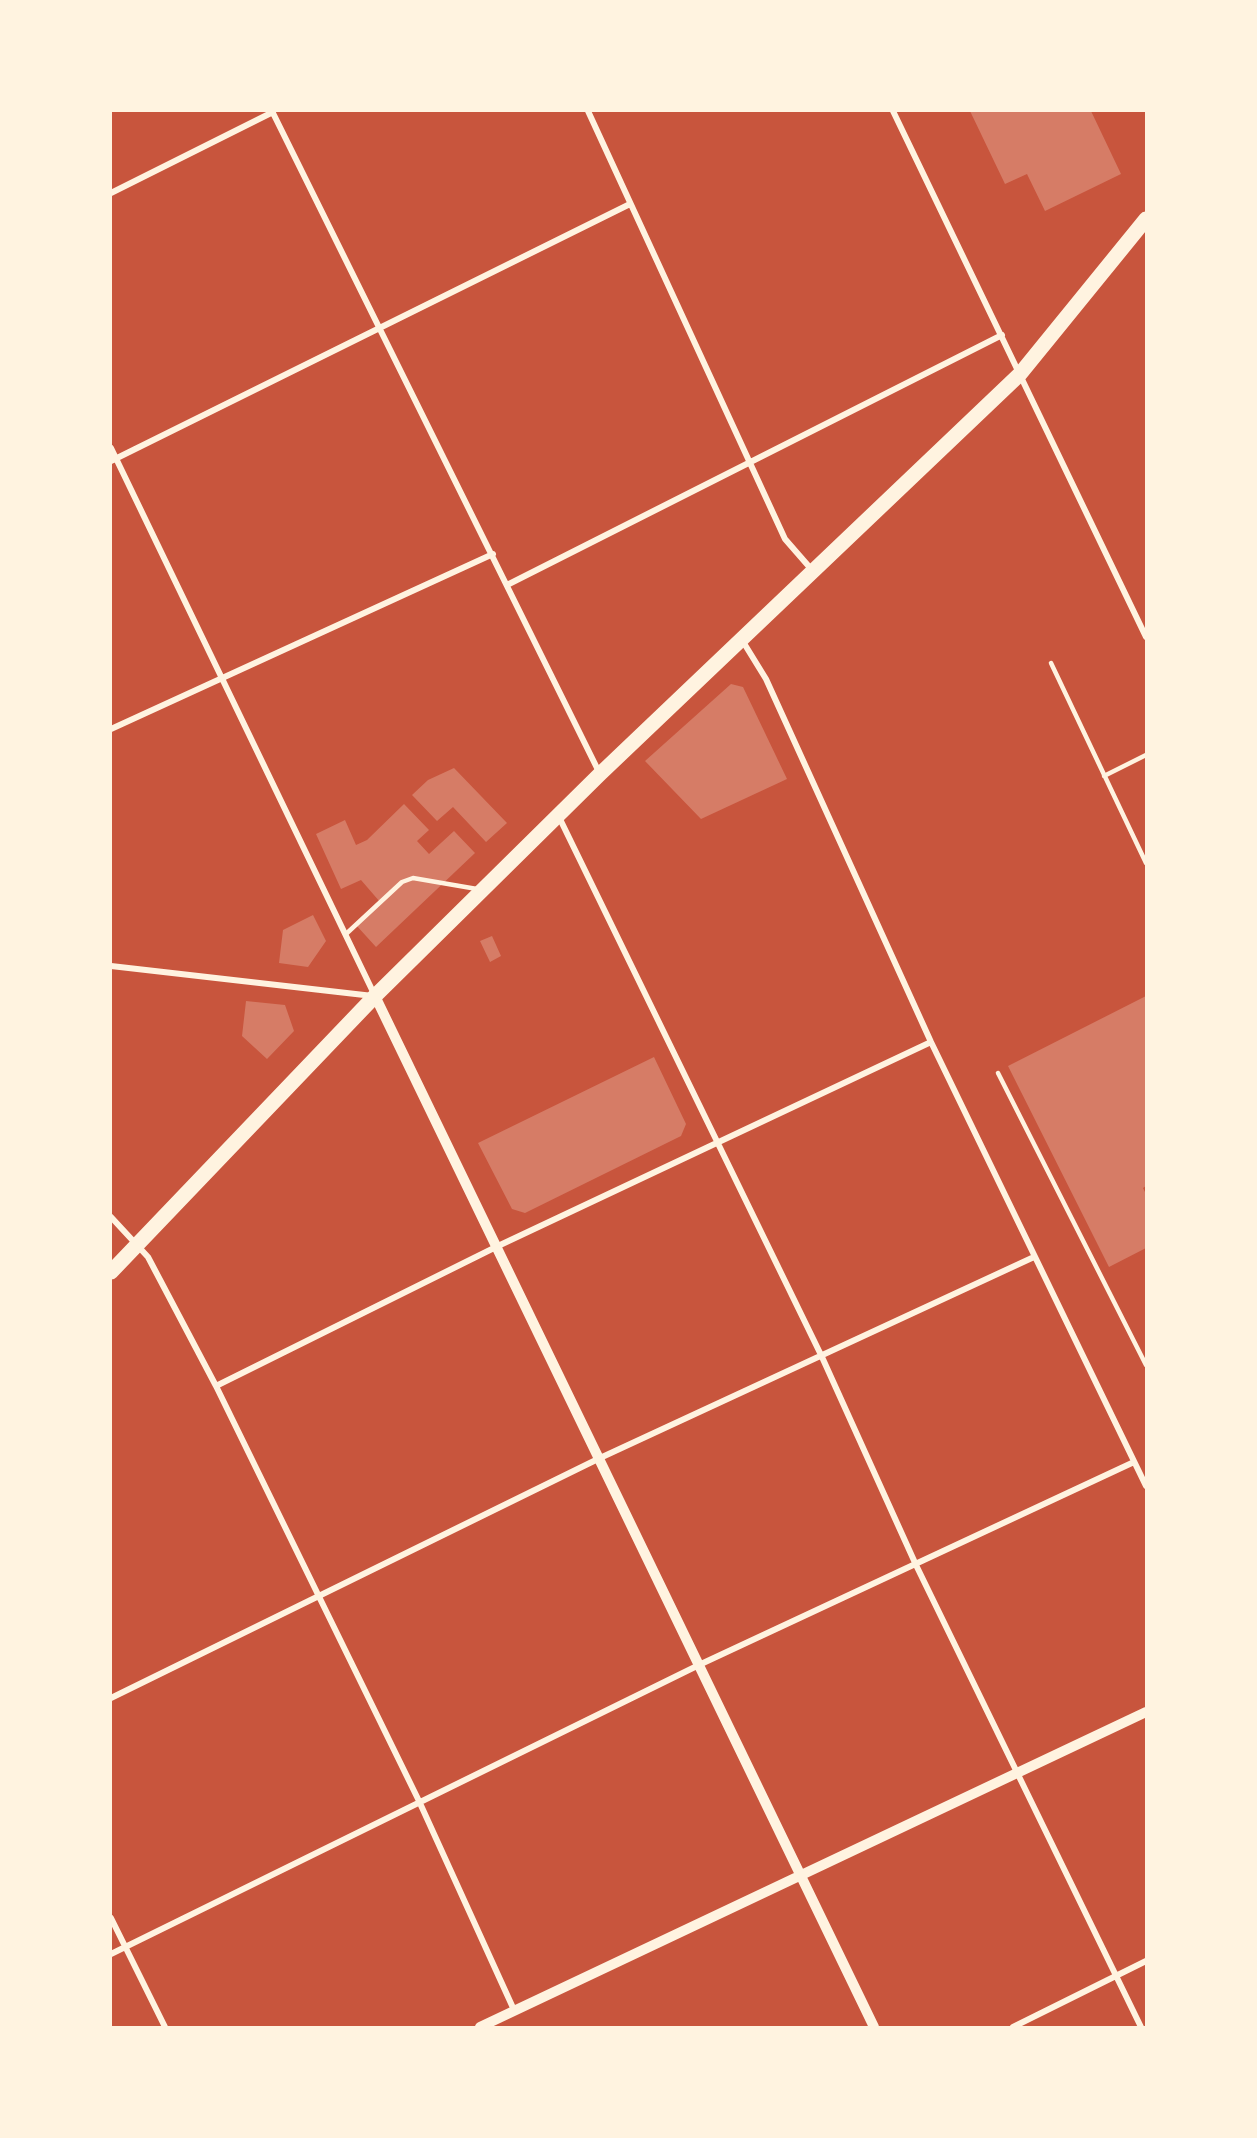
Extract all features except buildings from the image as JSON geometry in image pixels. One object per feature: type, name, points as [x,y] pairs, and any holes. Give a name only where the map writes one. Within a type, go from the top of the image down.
[{"type":"main road","points":[[111,1272],[375,996],[559,817],[600,774],[1020,374],[1146,219]]},
{"type":"street","points":[[588,111],[785,539],[812,572]]},
{"type":"street","points":[[893,111],[1146,637]]},
{"type":"street","points":[[111,193],[272,112],[600,774]]},
{"type":"street","points":[[114,459],[630,204]]},
{"type":"street","points":[[507,585],[1002,335]]},
{"type":"street","points":[[111,448],[114,459],[223,678],[375,996],[701,1664],[874,2027]]},
{"type":"street","points":[[111,729],[493,554]]},
{"type":"street","points":[[742,640],[766,678],[931,1042],[1146,1486]]},
{"type":"street","points":[[559,817],[822,1357],[916,1565],[1141,2027]]},
{"type":"street","points":[[111,966],[375,996]]},
{"type":"street","points":[[216,1386],[498,1246],[931,1042]]},
{"type":"street","points":[[111,1217],[138,1244],[158,1275],[216,1386],[419,1801],[514,2010]]},
{"type":"street","points":[[111,1698],[600,1458],[1034,1257]]},
{"type":"street","points":[[111,1954],[701,1664],[1134,1462]]},
{"type":"street","points":[[480,2027],[1146,1712]]},
{"type":"street","points":[[111,1918],[165,2027]]},
{"type":"street","points":[[1013,2027],[1146,1961]]},
{"type":"lane","points":[[1051,663],[1146,863]]},
{"type":"lane","points":[[1104,776],[1146,755]]},
{"type":"lane","points":[[346,934],[402,882],[413,878],[483,891]]},
{"type":"lane","points":[[998,1073],[1146,1365]]}]
